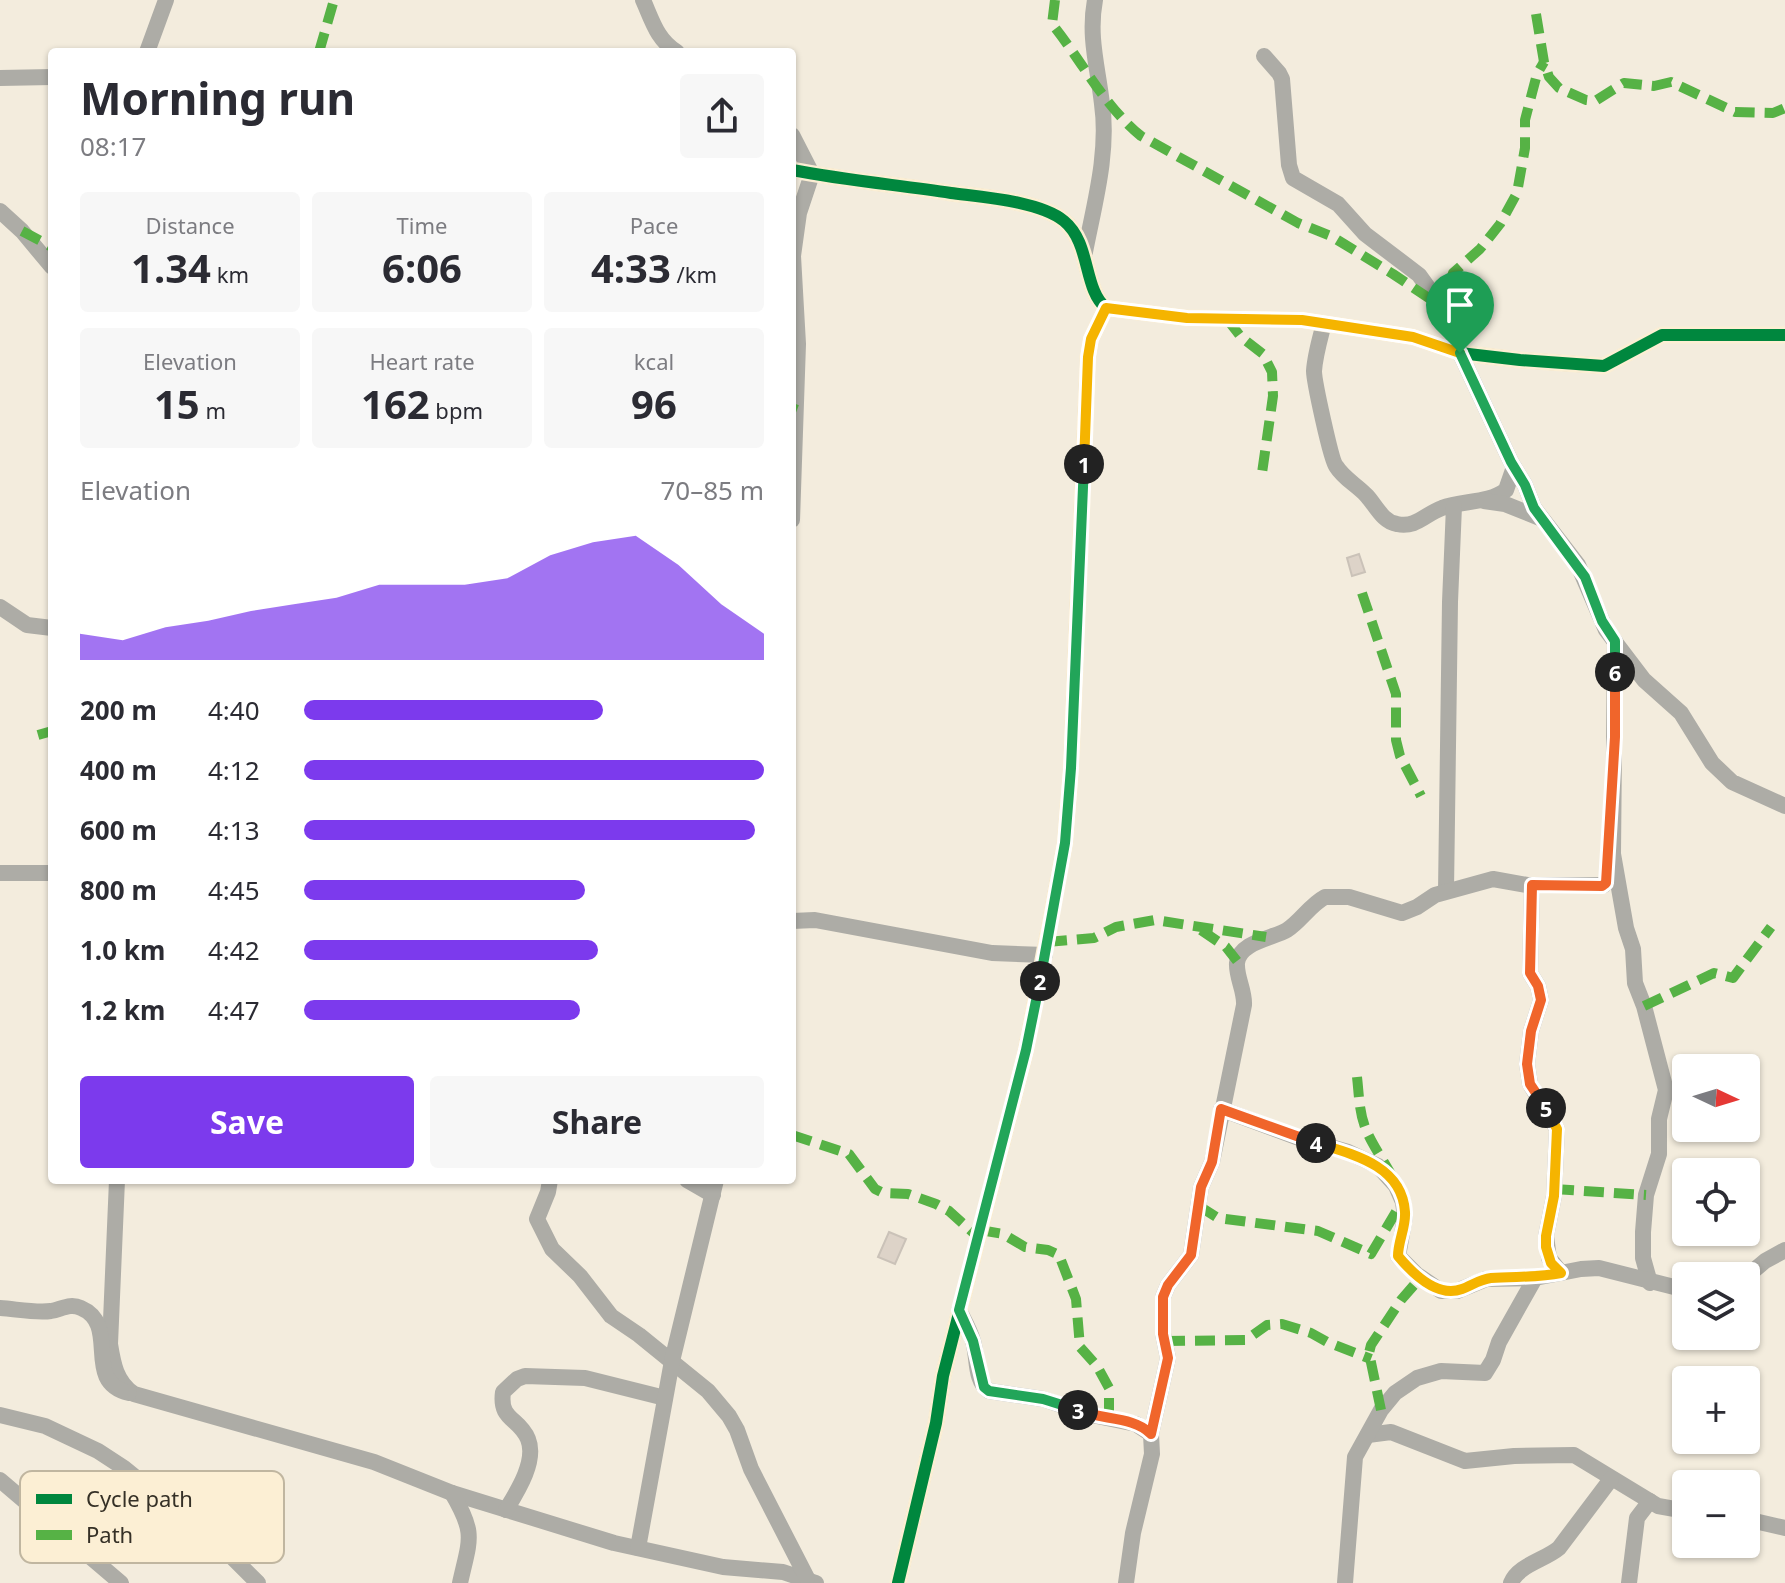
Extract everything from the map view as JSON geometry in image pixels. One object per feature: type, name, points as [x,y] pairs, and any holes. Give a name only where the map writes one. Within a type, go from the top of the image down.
[{"type":"street","points":[[148,48],[166,0]]},
{"type":"street","points":[[645,0],[656,32],[670,48]]},
{"type":"street","points":[[1085,252],[1103,133],[1103,105],[1092,42],[1095,0]]},
{"type":"street","points":[[1264,56],[1282,79],[1289,165],[1293,178],[1338,204],[1365,234],[1419,275],[1442,307],[1460,353],[1540,518],[1578,565],[1602,621],[1615,641],[1644,680],[1681,713],[1712,763],[1732,782],[1785,806]]},
{"type":"street","points":[[0,78],[48,77]]},
{"type":"street","points":[[796,143],[812,174],[799,213],[796,234]]},
{"type":"street","points":[[796,171],[1012,201],[1050,213],[1065,221],[1085,252],[1097,298],[1106,308],[1187,318],[1302,320],[1413,337],[1460,353],[1604,366],[1662,335],[1785,335]]},
{"type":"street","points":[[0,211],[48,262]]},
{"type":"street","points":[[898,1583],[936,1423],[943,1376],[1026,1050],[1065,843],[1071,768],[1088,357],[1091,339],[1106,308]]},
{"type":"street","points":[[796,309],[796,403]]},
{"type":"street","points":[[1324,323],[1314,375],[1331,458],[1386,519],[1394,524],[1421,522],[1442,508],[1491,498],[1506,490],[1514,467]]},
{"type":"street","points":[[1477,501],[1505,504],[1540,518]]},
{"type":"street","points":[[1446,891],[1454,506]]},
{"type":"street","points":[[0,607],[27,625],[48,628]]},
{"type":"street","points":[[1126,1583],[1133,1533],[1152,1454],[1151,1434],[1168,1358],[1163,1334],[1163,1297],[1168,1285],[1191,1255],[1201,1187],[1212,1162],[1244,1005],[1245,996],[1237,965],[1239,955],[1266,937],[1288,930],[1322,898],[1349,897],[1402,913],[1446,891],[1493,879],[1532,885],[1605,885],[1611,835],[1615,641]]},
{"type":"street","points":[[1611,835],[1626,928],[1633,949],[1635,983],[1666,1090],[1659,1119],[1659,1154],[1646,1195],[1643,1258],[1650,1283]]},
{"type":"street","points":[[0,873],[48,873]]},
{"type":"street","points":[[1532,885],[1530,973],[1538,986],[1541,1000],[1531,1031],[1527,1064],[1530,1084],[1557,1129],[1554,1196],[1546,1236],[1549,1258],[1561,1273]]},
{"type":"street","points":[[796,918],[992,953],[1045,955]]},
{"type":"street","points":[[1221,1109],[1299,1138],[1348,1152],[1378,1166],[1396,1186],[1403,1202],[1405,1217],[1398,1256],[1416,1274],[1441,1291],[1457,1291],[1486,1279],[1535,1278],[1599,1268],[1672,1287]]},
{"type":"street","points":[[117,1184],[110,1344],[114,1367],[121,1382],[126,1389],[142,1396]]},
{"type":"street","points":[[549,1184],[537,1219],[552,1249],[580,1276],[611,1316],[708,1391],[729,1416],[751,1469],[812,1580]]},
{"type":"street","points":[[638,1548],[672,1361],[715,1187]]},
{"type":"street","points":[[1760,1265],[1785,1250]]},
{"type":"street","points":[[1345,1583],[1355,1457],[1381,1410],[1395,1393],[1417,1378],[1441,1371],[1485,1373],[1535,1278]]},
{"type":"street","points":[[0,1308],[48,1311],[68,1306],[83,1309],[97,1323],[104,1373],[109,1383],[121,1391],[374,1462],[452,1493],[638,1548],[723,1567],[783,1572],[812,1580]]},
{"type":"street","points":[[959,1310],[973,1341],[980,1378],[989,1391],[1043,1399],[1087,1414],[1136,1424],[1151,1434]]},
{"type":"street","points":[[506,1510],[520,1486],[530,1457],[527,1436],[502,1405],[503,1392],[517,1379],[525,1376],[585,1378],[665,1398]]},
{"type":"street","points":[[0,1415],[45,1426],[73,1437],[125,1471]]},
{"type":"street","points":[[1368,1435],[1391,1432],[1465,1461],[1574,1455],[1658,1506],[1672,1508]]},
{"type":"street","points":[[1511,1583],[1518,1572],[1559,1548],[1611,1479]]},
{"type":"street","points":[[0,1480],[20,1497]]},
{"type":"street","points":[[452,1493],[470,1529],[460,1583]]},
{"type":"street","points":[[1629,1583],[1637,1518],[1650,1501]]},
{"type":"street","points":[[1760,1522],[1785,1528]]},
{"type":"street","points":[[98,1563],[121,1583]]},
{"type":"street","points":[[238,1563],[258,1583]]},
{"type":"building","points":[[1359,554],[1365,572],[1352,576],[1347,558]]},
{"type":"building","points":[[889,1232],[906,1239],[895,1264],[878,1257]]},
{"type":"marked path","points":[[320,48],[334,0]]},
{"type":"marked path","points":[[1055,0],[1052,24],[1104,97],[1141,136],[1298,223],[1331,236],[1442,307],[1453,273],[1480,249],[1500,224],[1517,193],[1525,148],[1525,120],[1537,74],[1544,62]]},
{"type":"marked path","points":[[1536,14],[1549,77],[1559,88],[1586,100],[1595,101],[1624,83],[1654,86],[1671,82],[1735,112],[1773,113],[1785,108]]},
{"type":"marked path","points":[[22,231],[48,245]]},
{"type":"marked path","points":[[1227,319],[1241,337],[1263,354],[1272,372],[1273,396],[1261,480]]},
{"type":"marked path","points":[[1362,593],[1396,694],[1396,740],[1400,756],[1421,796]]},
{"type":"marked path","points":[[38,735],[48,732]]},
{"type":"marked path","points":[[1047,942],[1094,938],[1116,927],[1155,920],[1266,937]]},
{"type":"marked path","points":[[1644,1006],[1714,973],[1733,978],[1771,927]]},
{"type":"marked path","points":[[1201,930],[1226,947],[1237,961]]},
{"type":"marked path","points":[[1357,1077],[1365,1127],[1401,1194]]},
{"type":"marked path","points":[[796,1136],[849,1154],[875,1189],[883,1193],[908,1194],[936,1204],[949,1211],[978,1237]]},
{"type":"marked path","points":[[1554,1189],[1646,1195]]},
{"type":"marked path","points":[[1199,1206],[1218,1218],[1318,1231],[1371,1254],[1403,1200]]},
{"type":"marked path","points":[[980,1230],[1003,1234],[1025,1247],[1059,1255],[1076,1299],[1080,1347],[1097,1366],[1109,1388],[1109,1419]]},
{"type":"marked path","points":[[1381,1410],[1369,1353],[1371,1345],[1401,1300],[1421,1277]]},
{"type":"marked path","points":[[1165,1341],[1246,1340],[1267,1325],[1282,1324],[1371,1359]]},
{"type":"cycle path","points":[[796,171],[1010,201],[1053,214],[1073,230],[1094,289],[1106,308],[1187,318],[1302,320],[1413,337],[1460,353],[1604,366],[1662,335],[1785,335]]},
{"type":"cycle path","points":[[898,1583],[936,1423],[943,1376],[1026,1050],[1065,843],[1071,768],[1088,357],[1091,339],[1106,308]]},
{"type":"route","points":[[1106,308],[1187,318],[1302,320],[1413,337],[1460,353],[1534,508],[1578,565],[1606,630],[1615,641],[1615,737],[1606,883],[1602,886],[1532,885],[1530,897],[1530,973],[1538,986],[1541,1000],[1531,1031],[1527,1064],[1530,1084],[1557,1129],[1554,1196],[1546,1247],[1551,1263],[1561,1273],[1535,1278],[1486,1279],[1457,1291],[1441,1291],[1416,1274],[1398,1256],[1405,1217],[1403,1202],[1396,1186],[1378,1166],[1348,1152],[1299,1138],[1221,1109],[1212,1162],[1201,1187],[1191,1255],[1168,1285],[1163,1297],[1163,1334],[1168,1358],[1151,1434],[1136,1424],[1087,1414],[1067,1405],[989,1391],[980,1378],[973,1341],[959,1310],[1026,1050],[1065,843],[1084,483],[1086,379],[1091,339],[1106,308]]}]
